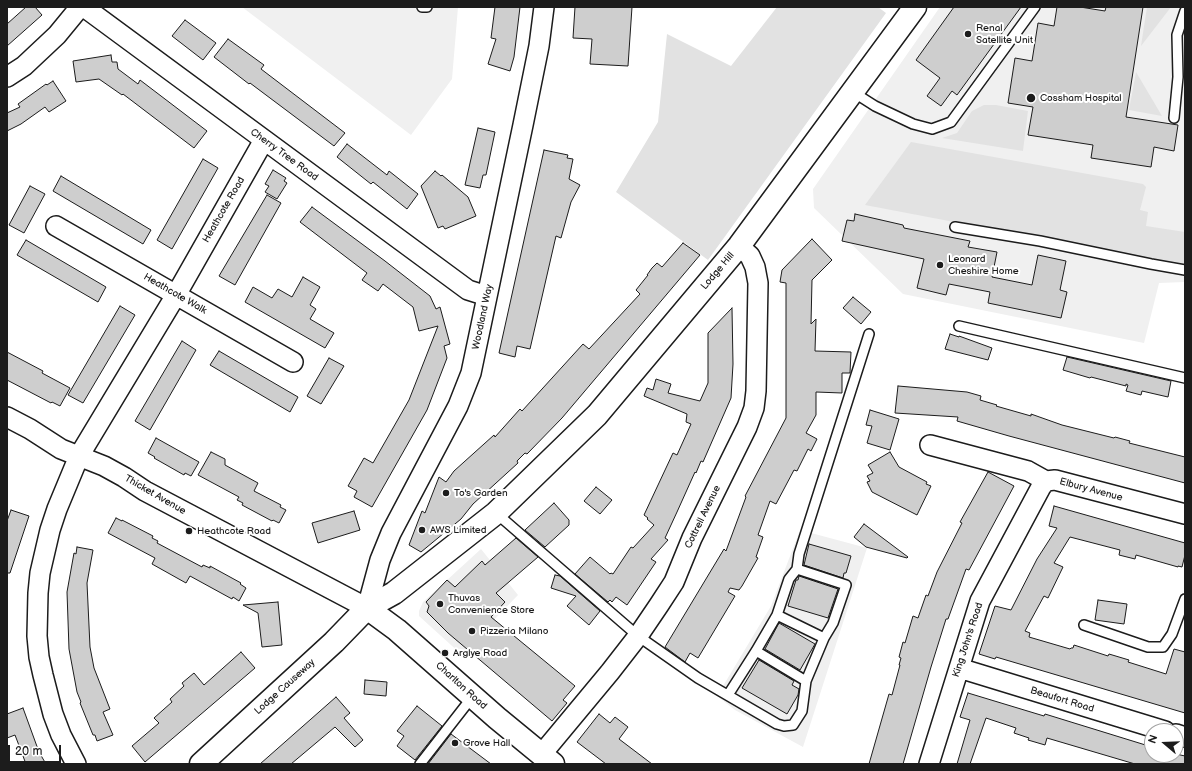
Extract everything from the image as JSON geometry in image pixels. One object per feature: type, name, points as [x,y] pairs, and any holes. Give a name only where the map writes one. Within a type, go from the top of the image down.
[{"type":"main road","name":"Lodge Hill","points":[[367,608],[394,593],[496,513],[597,415],[740,246],[915,7]]},
{"type":"main road","name":"Charlton Road","points":[[367,608],[396,630],[473,696],[543,759]]},
{"type":"main road","name":"Lodge Causeway","points":[[201,764],[334,642],[367,608]]},
{"type":"street","points":[[7,77],[24,66],[57,35],[80,7]]},
{"type":"street","name":"Cherry Tree Road","points":[[84,7],[468,290],[488,296]]},
{"type":"street","name":"Woodland Way","points":[[367,608],[380,560],[391,533],[458,406],[470,373],[488,296],[538,53],[544,7]]},
{"type":"street","name":"Heathcote Road","points":[[76,764],[61,735],[48,695],[39,657],[37,615],[40,573],[48,537],[57,509],[80,456],[176,295],[264,140]]},
{"type":"street","name":"Heathcote Walk","points":[[56,226],[293,362]]},
{"type":"street","name":"Cottrell Avenue","points":[[543,759],[638,636],[674,582],[692,538],[747,427],[754,408],[756,391],[758,283],[755,267],[750,256],[740,246]]},
{"type":"street","name":"Thicket Avenue","points":[[7,418],[30,429],[61,449],[104,466],[145,491],[367,608]]},
{"type":"street","name":"Elbury Avenue","points":[[930,445],[1028,471],[1046,481],[1055,480],[1185,514]]},
{"type":"street","name":"King John's Road","points":[[929,764],[980,601],[1041,487],[1046,481]]},
{"type":"street","name":"Beaufort Road","points":[[959,668],[1144,725]]},
{"type":"lane","points":[[422,7],[427,7]]},
{"type":"lane","points":[[853,92],[875,106],[913,124],[932,129],[951,122],[1035,7]]},
{"type":"lane","points":[[1174,118],[1178,77],[1177,34],[1185,11]]},
{"type":"lane","points":[[955,227],[1040,241],[1185,270]]},
{"type":"lane","points":[[959,326],[1185,378]]},
{"type":"lane","points":[[728,695],[777,615],[789,579],[797,569],[799,554],[869,334]]},
{"type":"lane","points":[[496,513],[638,636],[698,678],[777,724],[784,726],[793,725],[802,711],[806,681],[824,638],[833,623],[846,585],[797,569]]},
{"type":"lane","points":[[1084,625],[1148,647],[1163,647],[1172,634],[1185,599]]},
{"type":"lane","points":[[777,615],[824,638]]},
{"type":"lane","points":[[756,651],[806,681]]},
{"type":"lane","points":[[420,764],[473,696]]},
{"type":"shaded area","points":[[242,7],[458,7],[452,79],[411,135]]},
{"type":"shaded area","points":[[777,7],[878,7],[886,13],[708,260],[616,192],[658,122],[667,34],[731,66]]},
{"type":"shaded area","name":"Cossham Hospital","points":[[940,7],[1185,7],[1185,282],[1159,283],[1144,343],[903,294],[814,208],[813,189]]},
{"type":"shaded area","points":[[1147,7],[1171,7],[1141,46]]},
{"type":"shaded area","points":[[1136,72],[1162,116],[1129,110]]},
{"type":"shaded area","points":[[984,105],[996,105],[1028,111],[1023,151],[942,138],[957,133],[972,111]]},
{"type":"shaded area","points":[[911,142],[1143,184],[1146,187],[1140,210],[1148,212],[1146,226],[1185,232],[1185,266],[865,205]]},
{"type":"shaded area","points":[[800,530],[867,548],[803,747],[735,710],[717,696],[771,606]]},
{"type":"shaded area","points":[[481,549],[518,595],[462,655],[419,616],[419,611],[423,602]]},
{"type":"building","points":[[26,7],[35,7],[42,15],[7,46],[7,24]]},
{"type":"building","points":[[495,7],[520,7],[514,57],[510,71],[488,64],[496,39],[491,38]]},
{"type":"building","points":[[575,7],[632,7],[628,66],[590,64],[592,39],[573,38]]},
{"type":"building","name":"Renal Satellite Unit","points":[[954,7],[1021,7],[957,95],[952,91],[941,106],[927,96],[940,78],[916,60]]},
{"type":"building","name":"Cossham Hospital","points":[[1057,7],[1080,7],[1105,11],[1106,7],[1143,7],[1126,117],[1178,125],[1174,151],[1154,147],[1151,167],[1091,158],[1093,145],[1028,135],[1033,107],[1008,103],[1015,58],[1032,61],[1038,23],[1054,26]]},
{"type":"building","points":[[185,20],[216,43],[203,60],[172,36]]},
{"type":"building","points":[[228,39],[264,65],[261,69],[345,133],[334,146],[214,57]]},
{"type":"building","points":[[111,55],[112,62],[117,62],[118,69],[138,84],[140,80],[207,131],[194,148],[123,94],[122,95],[99,79],[76,82],[73,61]]},
{"type":"building","points":[[53,81],[66,101],[49,112],[45,107],[21,124],[7,131],[7,113],[20,107],[18,104],[46,84],[47,85]]},
{"type":"building","points":[[478,128],[495,132],[486,175],[483,175],[480,188],[465,185]]},
{"type":"building","points":[[347,144],[387,175],[389,171],[418,194],[407,209],[373,182],[371,184],[337,157]]},
{"type":"building","points":[[544,150],[568,155],[567,158],[573,159],[569,179],[580,185],[571,202],[561,238],[556,236],[530,349],[517,346],[515,357],[499,353]]},
{"type":"building","points":[[203,159],[218,168],[172,249],[157,240]]},
{"type":"building","points":[[273,170],[286,178],[284,181],[287,183],[277,199],[265,192],[269,186],[265,184]]},
{"type":"building","points":[[435,171],[468,197],[476,216],[445,229],[443,226],[438,228],[421,186]]},
{"type":"building","points":[[61,176],[151,230],[143,244],[53,191]]},
{"type":"building","points":[[30,186],[45,194],[24,233],[9,225]]},
{"type":"building","points":[[267,195],[281,203],[235,285],[219,276]]},
{"type":"building","points":[[312,207],[430,296],[436,309],[440,307],[450,344],[444,346],[447,358],[427,410],[372,507],[354,497],[357,491],[348,486],[364,458],[373,463],[409,400],[438,326],[419,331],[413,307],[383,284],[378,291],[362,280],[367,273],[300,222]]},
{"type":"building","name":"Leonard Cheshire Home","points":[[855,214],[903,225],[904,228],[970,241],[968,247],[997,252],[992,277],[1032,285],[1038,255],[1066,261],[1060,290],[1067,292],[1061,318],[988,303],[990,292],[949,284],[946,295],[917,288],[924,259],[842,241],[847,220],[854,221]]},
{"type":"building","points":[[812,239],[832,260],[812,280],[811,324],[816,319],[815,351],[851,352],[850,373],[842,373],[842,393],[816,392],[816,415],[806,433],[817,439],[811,451],[808,449],[797,471],[794,470],[776,504],[770,501],[758,535],[763,537],[756,557],[758,558],[742,586],[739,590],[730,588],[728,592],[735,596],[698,658],[690,653],[685,662],[665,647],[724,549],[726,551],[746,497],[745,496],[786,418],[786,283],[780,282],[782,270]]},
{"type":"building","points":[[26,240],[106,287],[98,302],[17,255]]},
{"type":"building","points":[[683,243],[700,255],[562,418],[527,454],[525,453],[517,461],[518,463],[473,504],[461,519],[421,552],[409,545],[422,511],[425,513],[439,477],[446,482],[454,471],[494,435],[495,437],[520,409],[522,411],[583,344],[589,349],[640,294],[636,290],[652,268],[657,263],[662,267]]},
{"type":"building","points":[[303,277],[320,287],[310,305],[316,309],[310,319],[334,333],[325,348],[245,302],[253,287],[272,298],[278,289],[292,297]]},
{"type":"building","points":[[853,297],[871,312],[861,324],[843,308]]},
{"type":"building","points":[[120,306],[135,315],[83,403],[68,395]]},
{"type":"building","points":[[732,308],[733,364],[731,398],[703,462],[701,461],[696,473],[695,472],[665,538],[668,540],[651,559],[656,562],[627,605],[616,597],[612,602],[610,600],[608,602],[575,574],[590,557],[610,574],[613,574],[631,547],[633,548],[654,525],[644,515],[673,453],[677,455],[691,424],[686,422],[687,414],[644,396],[647,388],[653,390],[656,379],[671,384],[668,393],[700,401],[708,383],[708,333]]},
{"type":"building","points":[[950,334],[992,348],[988,360],[945,349]]},
{"type":"building","points":[[182,341],[196,350],[150,430],[135,421]]},
{"type":"building","points":[[219,351],[298,397],[290,412],[210,365]]},
{"type":"building","points":[[7,352],[43,371],[42,373],[70,388],[60,406],[52,402],[51,403],[7,380]]},
{"type":"building","points":[[1067,357],[1171,381],[1168,397],[1142,391],[1141,395],[1126,391],[1128,385],[1126,384],[1126,386],[1063,370]]},
{"type":"building","points":[[329,358],[344,366],[321,404],[307,396]]},
{"type":"building","points":[[898,386],[967,392],[981,396],[980,400],[997,405],[996,406],[1031,416],[1031,414],[1062,425],[1115,437],[1130,441],[1129,443],[1185,457],[1185,483],[957,421],[958,417],[895,413]]},
{"type":"building","points":[[870,410],[899,419],[890,450],[867,443],[872,426],[866,425]]},
{"type":"building","points":[[156,438],[199,462],[191,476],[185,473],[184,475],[148,453]]},
{"type":"building","points":[[211,452],[225,459],[225,465],[258,483],[254,491],[281,505],[280,507],[286,510],[279,523],[273,520],[272,521],[242,505],[243,503],[237,500],[239,497],[198,475]]},
{"type":"building","points":[[890,452],[899,467],[927,482],[926,484],[931,486],[917,515],[872,492],[867,482],[870,481],[867,476],[873,473],[868,465]]},
{"type":"building","points":[[988,472],[1014,486],[969,570],[966,569],[948,619],[946,619],[903,764],[869,764],[889,694],[892,695],[900,665],[901,658],[899,657],[913,616],[918,618],[926,595],[928,596],[937,572],[962,523],[960,522]]},
{"type":"building","points":[[596,487],[612,500],[600,514],[584,501]]},
{"type":"building","points":[[554,503],[569,520],[569,525],[545,547],[525,530]]},
{"type":"building","points":[[1054,506],[1185,543],[1185,555],[1182,567],[1178,567],[1136,555],[1135,559],[1119,555],[1120,550],[1070,537],[1054,563],[1063,567],[1048,598],[1044,596],[1025,631],[1030,633],[1029,637],[1070,649],[1073,648],[1074,645],[1108,656],[1109,654],[1129,660],[1128,662],[1166,674],[1174,649],[1185,652],[1185,713],[996,657],[995,659],[979,654],[995,606],[1011,610],[1037,559],[1057,528],[1049,526]]},
{"type":"building","points":[[11,510],[29,516],[10,573],[7,573],[7,521]]},
{"type":"building","points":[[354,511],[360,530],[318,543],[312,523]]},
{"type":"building","points":[[116,518],[153,536],[152,538],[158,541],[157,543],[202,567],[203,565],[210,568],[210,566],[241,583],[240,584],[246,588],[239,601],[233,597],[232,599],[190,576],[186,583],[152,564],[155,558],[108,533]]},
{"type":"building","points":[[864,524],[908,557],[907,558],[866,547],[854,537]]},
{"type":"building","points":[[516,538],[538,557],[496,593],[505,602],[491,617],[575,686],[563,700],[567,703],[552,721],[448,633],[427,612],[429,606],[426,602],[447,580],[455,587],[482,561],[485,565]]},
{"type":"building","points":[[809,544],[851,556],[843,578],[804,565]]},
{"type":"building","points":[[77,547],[93,550],[87,583],[90,647],[94,668],[110,709],[103,712],[113,735],[97,741],[95,735],[93,735],[80,703],[69,649],[67,592],[74,553],[76,554]]},
{"type":"building","points":[[555,575],[560,576],[600,611],[589,625],[567,606],[576,596],[551,588]]},
{"type":"building","points":[[799,576],[838,589],[828,618],[788,606],[796,580],[798,580]]},
{"type":"building","points":[[1098,600],[1127,604],[1124,624],[1095,620]]},
{"type":"building","points":[[278,602],[282,645],[262,647],[258,613],[243,605]]},
{"type":"building","points":[[779,623],[815,644],[800,670],[765,649]]},
{"type":"building","points":[[241,652],[255,668],[145,762],[132,746],[159,723],[154,718],[172,702],[170,699],[184,686],[182,683],[194,673],[204,685]]},
{"type":"building","points":[[759,660],[794,681],[792,685],[799,689],[798,695],[787,714],[742,688]]},
{"type":"building","points":[[365,680],[387,682],[386,696],[364,694]]},
{"type":"building","points":[[968,693],[1044,716],[1045,714],[1144,745],[1144,763],[1184,763],[1184,756],[1185,764],[1135,764],[1047,738],[1045,745],[1028,740],[1029,738],[1014,733],[1016,728],[986,718],[970,764],[957,764],[970,720],[960,717]]},
{"type":"building","points":[[336,697],[350,713],[344,718],[363,740],[355,747],[335,727],[291,764],[260,764]]},
{"type":"building","points":[[417,706],[442,726],[415,760],[397,746],[404,736],[397,731]]},
{"type":"building","points":[[23,708],[39,752],[46,764],[26,764],[15,735],[7,738],[7,714]]},
{"type":"building","points":[[599,714],[610,723],[615,717],[628,727],[619,739],[652,764],[606,764],[577,742]]},
{"type":"building","name":"Grove Hall","points":[[451,734],[491,764],[428,764]]},
{"type":"place","name":"Renal Satellite Unit","points":[[968,34]]},
{"type":"place","name":"Cossham Hospital","points":[[1031,98]]},
{"type":"place","name":"Leonard Cheshire Home","points":[[940,265]]},
{"type":"place","name":"To's Garden","points":[[446,493]]},
{"type":"place","name":"AWS Limited","points":[[422,530]]},
{"type":"place","name":"Heathcote Road","points":[[189,531]]},
{"type":"place","name":"Thuvas Convenience Store","points":[[440,604]]},
{"type":"place","name":"Pizzeria Milano","points":[[472,631]]},
{"type":"place","name":"Arglye Road","points":[[445,653]]},
{"type":"place","name":"Grove Hall","points":[[455,743]]}]
